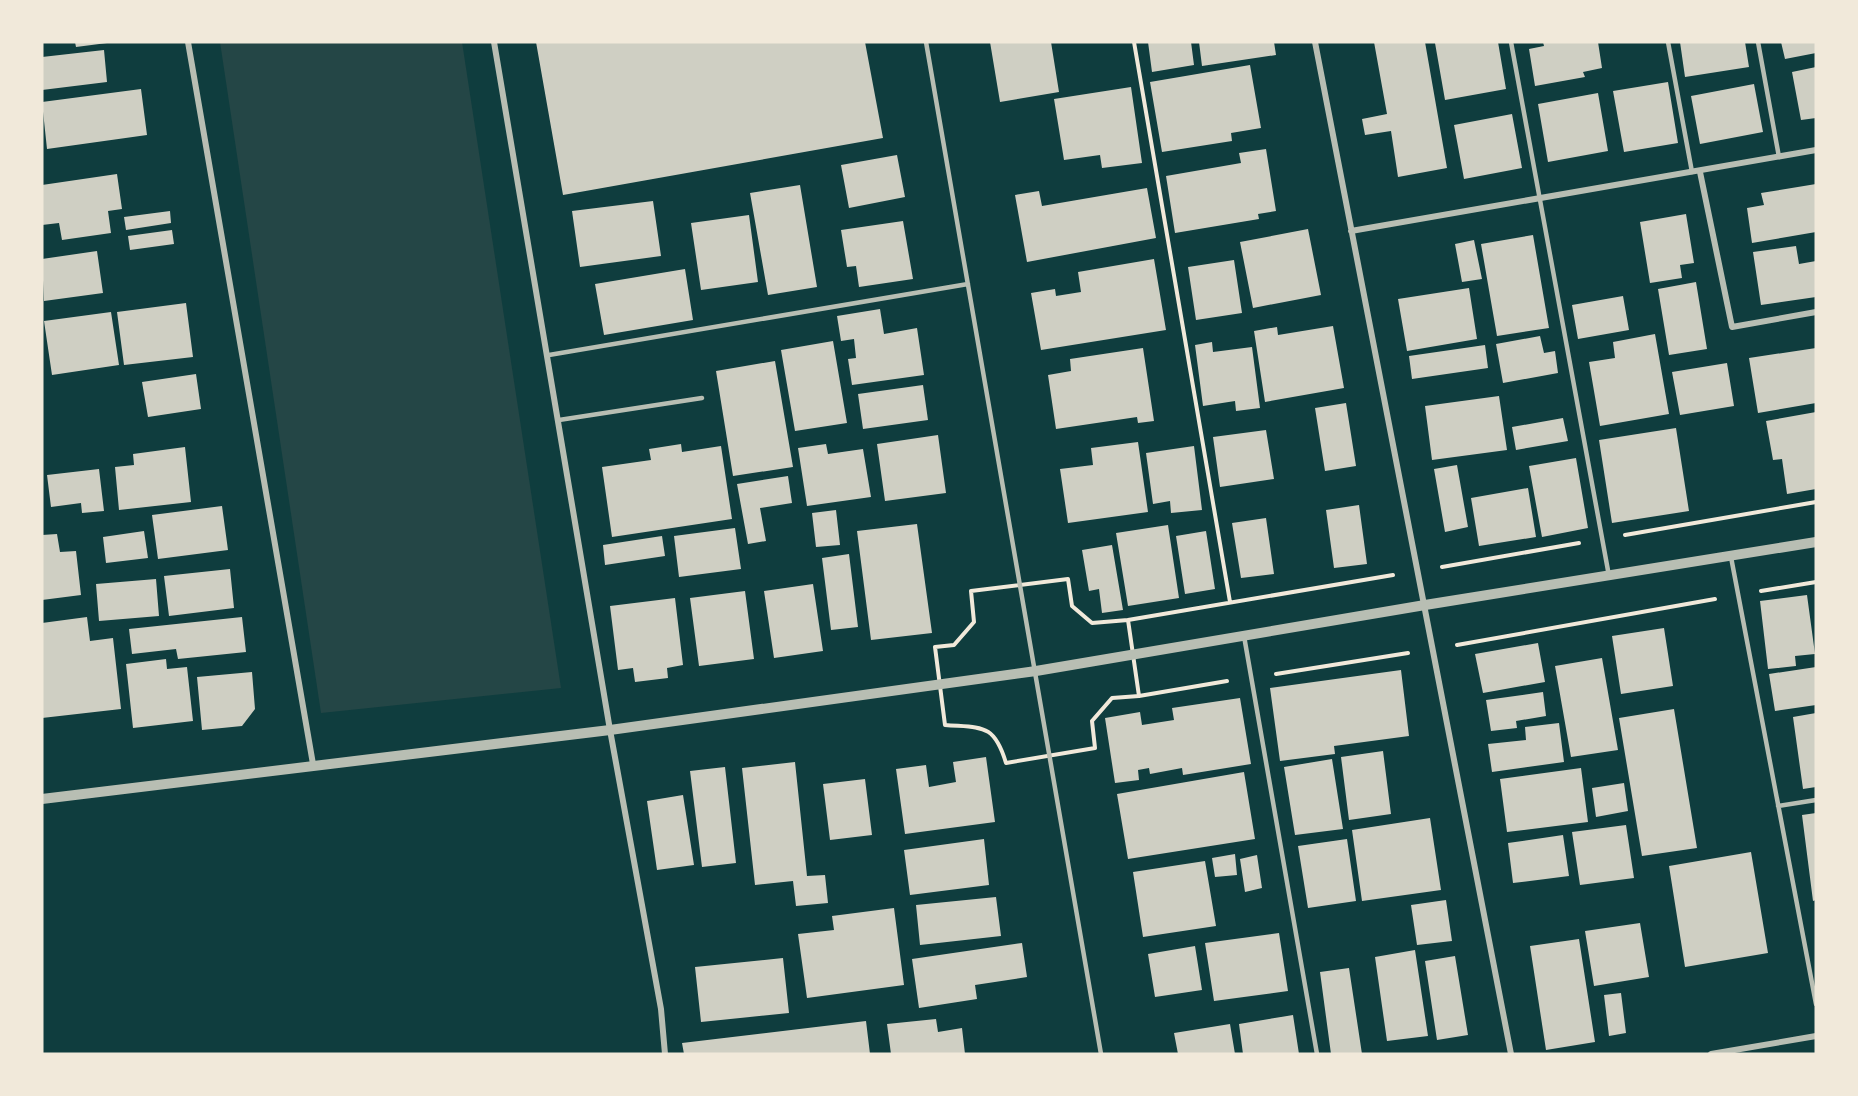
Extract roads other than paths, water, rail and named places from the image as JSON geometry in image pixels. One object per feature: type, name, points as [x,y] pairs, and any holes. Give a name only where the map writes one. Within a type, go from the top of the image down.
[{"type":"street","points":[[188,42],[313,764]]},
{"type":"street","points":[[495,42],[610,730],[661,1009],[665,1054]]},
{"type":"street","points":[[1315,42],[1350,231],[1419,571],[1510,1054]]},
{"type":"street","points":[[1350,231],[1700,172],[1816,150]]},
{"type":"street","points":[[1700,172],[1732,327],[1816,312]]},
{"type":"street","points":[[42,799],[313,764],[610,730],[1036,671],[1816,542]]},
{"type":"street","points":[[1711,1054],[1816,1036]]},
{"type":"lane","points":[[926,42],[1101,1054]]},
{"type":"lane","points":[[1511,42],[1608,576]]},
{"type":"lane","points":[[1668,42],[1692,173]]},
{"type":"lane","points":[[1758,42],[1779,157]]},
{"type":"lane","points":[[549,355],[969,284]]},
{"type":"lane","points":[[559,420],[702,398]]},
{"type":"lane","points":[[1731,557],[1816,1004]]},
{"type":"lane","points":[[1244,636],[1317,1054]]},
{"type":"lane","points":[[1778,807],[1816,800]]}]
